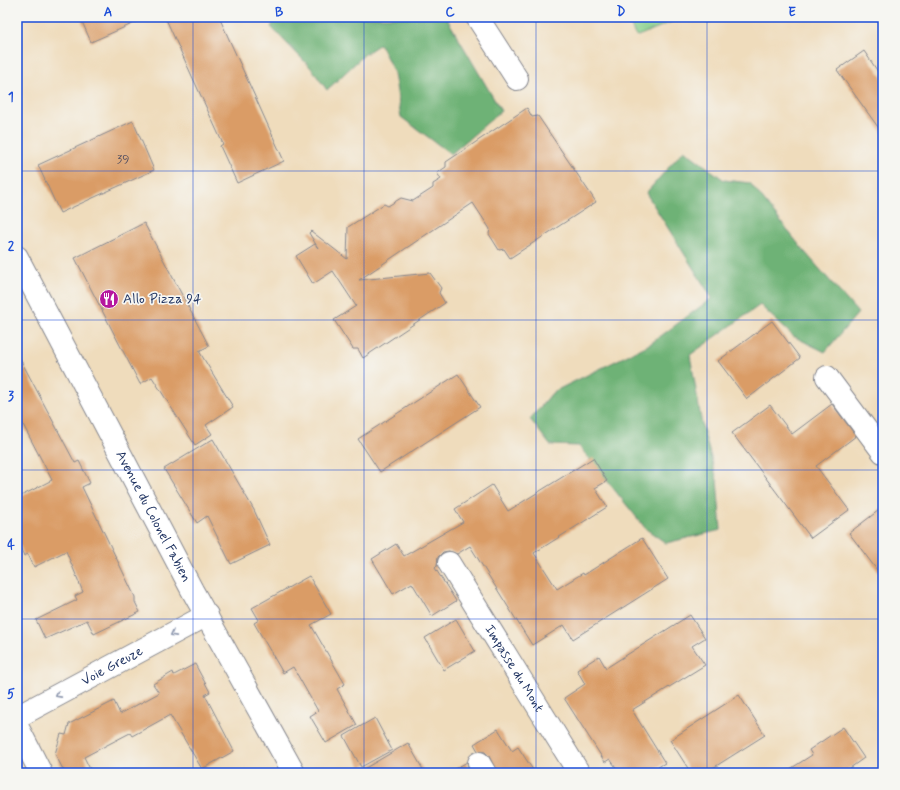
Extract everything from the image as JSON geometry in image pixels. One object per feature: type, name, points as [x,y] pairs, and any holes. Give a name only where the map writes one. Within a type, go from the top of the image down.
[{"type":"street","points":[[477,17],[516,79]]},
{"type":"street","name":"Avenue du Colonel Fabien","points":[[17,257],[192,590],[294,773]]},
{"type":"street","points":[[827,377],[883,452]]},
{"type":"street","name":"Impasse du Mont","points":[[450,563],[579,773]]},
{"type":"street","name":"Voie Greuze","points":[[17,717],[207,615]]},
{"type":"street","points":[[17,726],[41,773]]},
{"type":"green space","points":[[276,17],[446,17],[501,111],[451,154],[401,117],[394,73],[380,44],[365,54],[327,90],[311,68],[271,27]]},
{"type":"green space","points":[[627,17],[683,17],[638,36],[635,35]]},
{"type":"green space","points":[[684,150],[724,180],[750,183],[804,251],[858,313],[825,352],[793,336],[760,305],[690,355],[702,425],[717,480],[721,530],[666,543],[646,529],[579,446],[550,445],[530,419],[553,392],[650,344],[712,298],[646,193]]},
{"type":"building","points":[[80,17],[148,17],[91,42]]},
{"type":"building","points":[[165,17],[219,17],[284,161],[237,183],[220,146],[223,144]]},
{"type":"building","points":[[864,51],[883,79],[883,134],[837,70]]},
{"type":"building","points":[[527,108],[532,117],[538,116],[596,202],[510,258],[504,249],[499,250],[489,234],[490,229],[473,203],[359,280],[430,273],[441,288],[439,293],[445,303],[363,358],[358,349],[353,349],[334,320],[356,306],[333,271],[313,284],[296,256],[315,244],[318,248],[309,233],[311,231],[347,259],[348,227],[384,204],[388,206],[401,198],[413,201],[433,188],[433,184],[441,179],[437,173],[446,167],[446,162]]},
{"type":"building","points":[[133,121],[154,170],[60,213],[38,165]]},
{"type":"building","points":[[144,223],[209,346],[199,351],[233,407],[206,425],[212,434],[195,445],[152,377],[140,384],[75,258]]},
{"type":"building","points":[[772,321],[800,358],[747,399],[718,361]]},
{"type":"building","points":[[17,353],[75,463],[79,461],[90,483],[82,487],[135,597],[135,602],[140,612],[94,634],[87,620],[45,639],[36,620],[77,600],[75,596],[83,592],[66,551],[34,567],[28,554],[24,556],[17,540],[17,498],[52,480],[17,413]]},
{"type":"building","points":[[458,374],[480,407],[380,472],[358,439]]},
{"type":"building","points":[[832,404],[856,436],[816,466],[849,510],[811,538],[732,433],[770,405],[792,434]]},
{"type":"building","points":[[213,439],[254,510],[270,545],[231,564],[207,516],[197,523],[164,469]]},
{"type":"building","points":[[593,458],[607,481],[595,488],[607,507],[534,553],[557,589],[583,573],[584,575],[642,538],[668,579],[573,639],[564,625],[532,645],[470,546],[457,554],[449,551],[443,552],[438,557],[437,566],[435,568],[456,601],[432,616],[412,583],[393,594],[372,559],[396,544],[404,556],[463,522],[455,509],[492,485],[508,511]]},
{"type":"building","points":[[883,507],[883,578],[849,533]]},
{"type":"building","points":[[309,576],[331,614],[311,625],[345,684],[337,689],[357,725],[326,743],[310,716],[318,711],[293,667],[283,673],[254,623],[259,620],[252,608]]},
{"type":"building","points":[[690,615],[705,638],[692,646],[705,665],[632,710],[665,763],[648,773],[620,773],[610,759],[605,762],[564,698],[585,684],[577,670],[599,656],[606,668]]},
{"type":"building","points":[[456,619],[475,651],[444,670],[425,638]]},
{"type":"building","points":[[195,664],[210,692],[205,695],[234,751],[202,769],[170,715],[132,736],[130,733],[84,757],[92,773],[65,773],[55,754],[61,734],[66,735],[69,724],[114,701],[120,714],[159,693],[153,684],[173,672],[174,675]]},
{"type":"building","points":[[739,695],[765,735],[705,773],[691,773],[670,740]]},
{"type":"building","points":[[375,718],[392,750],[361,767],[344,736]]},
{"type":"building","points":[[843,727],[864,758],[843,773],[784,773],[812,755],[809,750]]},
{"type":"building","points":[[498,729],[512,751],[518,747],[535,773],[497,773],[489,756],[485,752],[478,751],[474,744]]},
{"type":"building","points":[[408,743],[425,773],[357,773]]},
{"type":"building","points":[[467,762],[470,773],[448,773]]},
{"type":"place","name":"Allo Pizza 94","points":[[109,299]]}]
